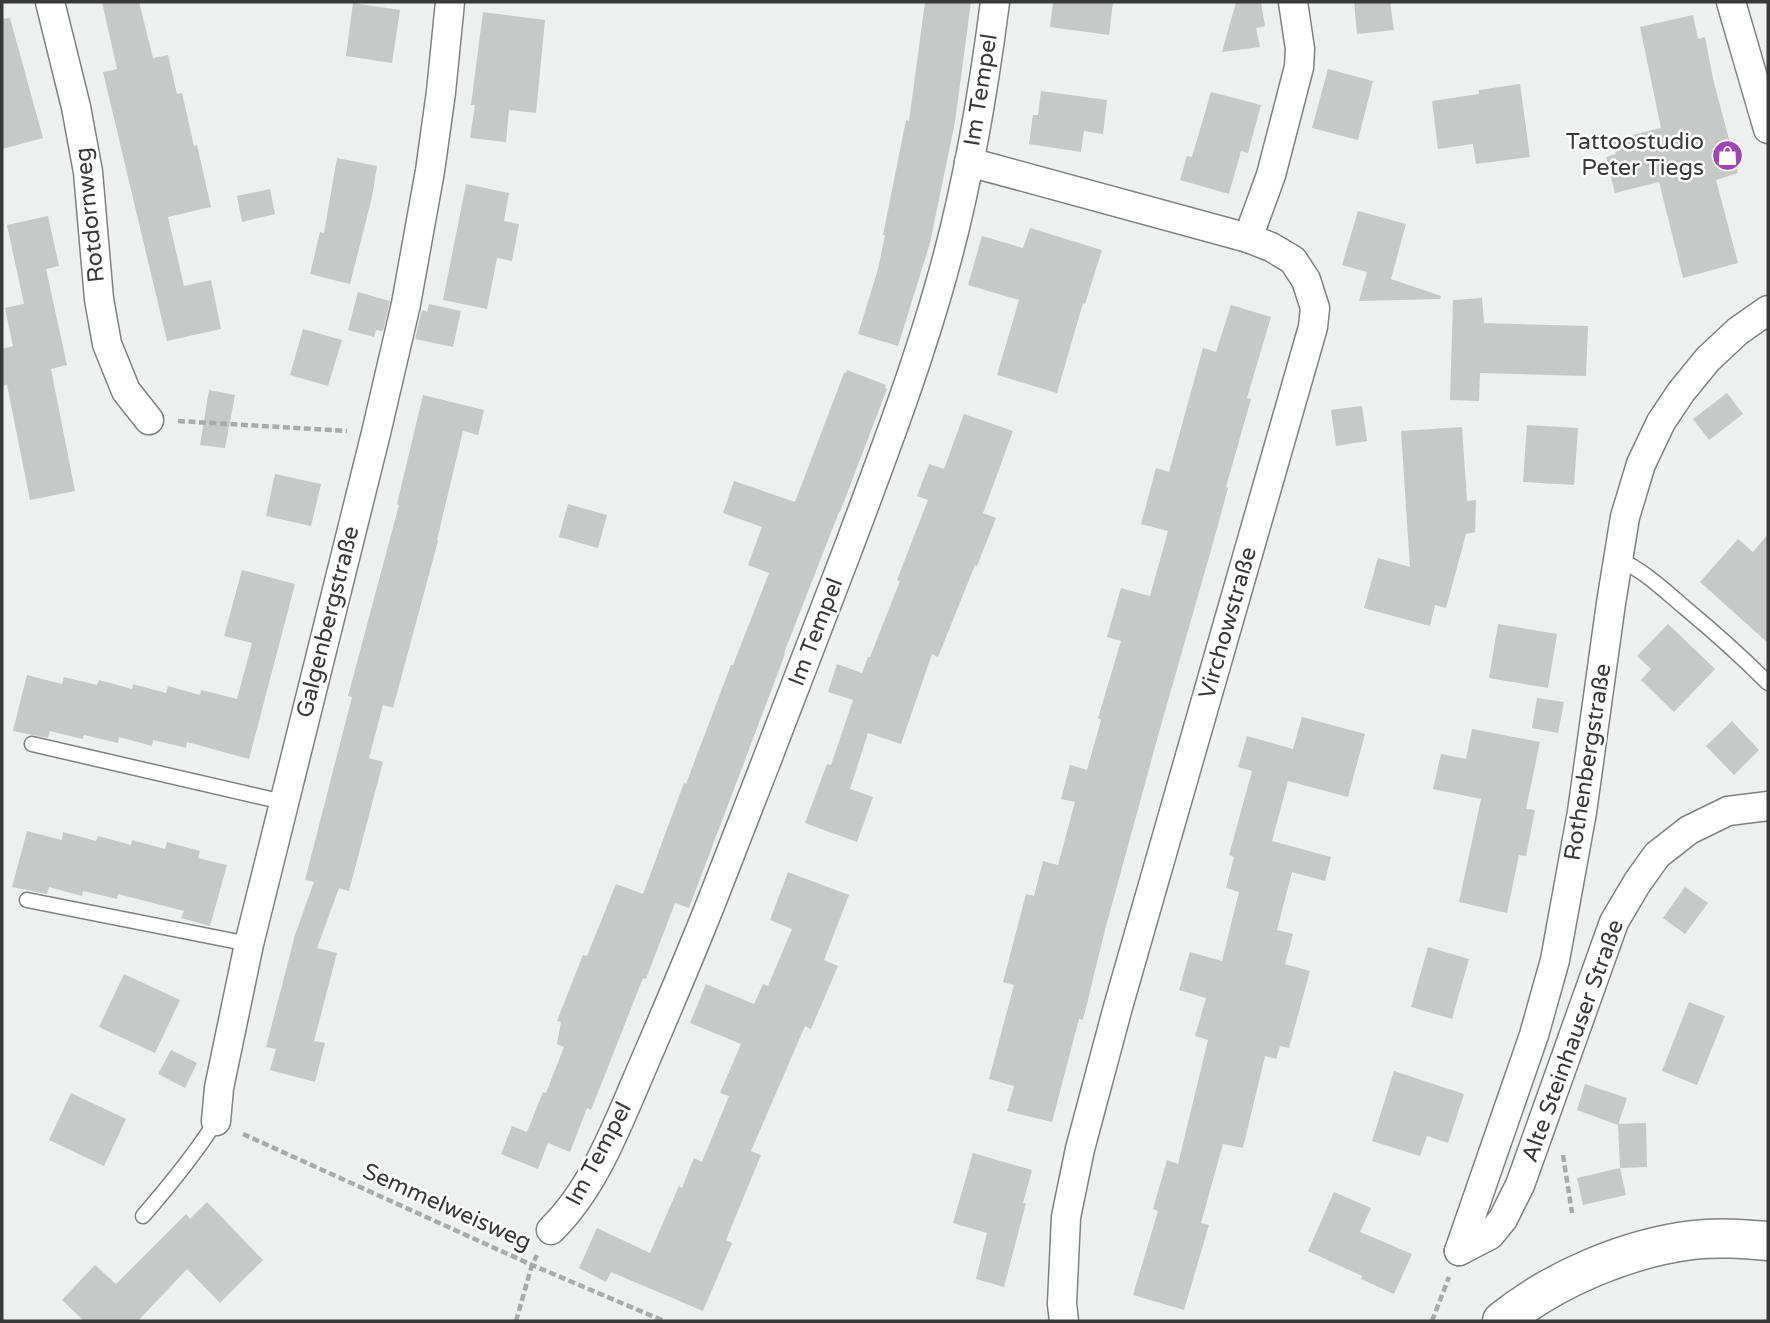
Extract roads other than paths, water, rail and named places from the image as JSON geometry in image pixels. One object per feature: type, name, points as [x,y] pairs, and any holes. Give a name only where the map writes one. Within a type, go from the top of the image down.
[{"type":"main road","points":[[1502,1321],[1549,1289],[1591,1269],[1642,1251],[1693,1240],[1731,1238],[1768,1241]]},
{"type":"street","name":"Rotdornweg","points":[[50,2],[76,107],[88,172],[99,299],[107,344],[126,391],[149,420]]},
{"type":"street","name":"Galgenbergstraße","points":[[216,1121],[219,1088],[249,944],[406,304],[441,92],[450,2]]},
{"type":"street","name":"Im Tempel","points":[[551,1230],[581,1194],[612,1137],[677,989],[903,404],[948,254],[969,162],[995,2]]},
{"type":"street","points":[[1248,238],[1271,175],[1298,67],[1300,49],[1293,2]]},
{"type":"street","points":[[1731,2],[1768,129]]},
{"type":"street","name":"Virchowstraße","points":[[969,162],[1248,238],[1271,247],[1293,260],[1306,280],[1315,308],[1312,327],[1080,1149],[1066,1217],[1062,1304],[1064,1321]]},
{"type":"street","name":"Rothenbergstraße","points":[[1459,1251],[1534,1035],[1555,960],[1582,812],[1625,517],[1641,464],[1661,422],[1708,359],[1738,331],[1768,310]]},
{"type":"street","name":"Alte Steinhauser Straße","points":[[1459,1251],[1490,1235],[1503,1219],[1520,1185],[1614,922],[1637,883],[1657,855],[1689,830],[1728,811],[1768,806]]},
{"type":"lane","points":[[1618,559],[1648,576],[1736,651],[1768,683]]},
{"type":"lane","points":[[32,744],[283,802]]},
{"type":"lane","points":[[27,900],[249,944]]},
{"type":"lane","name":"Galgenbergstraße","points":[[143,1216],[177,1177],[216,1121]]},
{"type":"place","name":"Tattoostudio Peter Tiegs","points":[[1727,155]]}]
